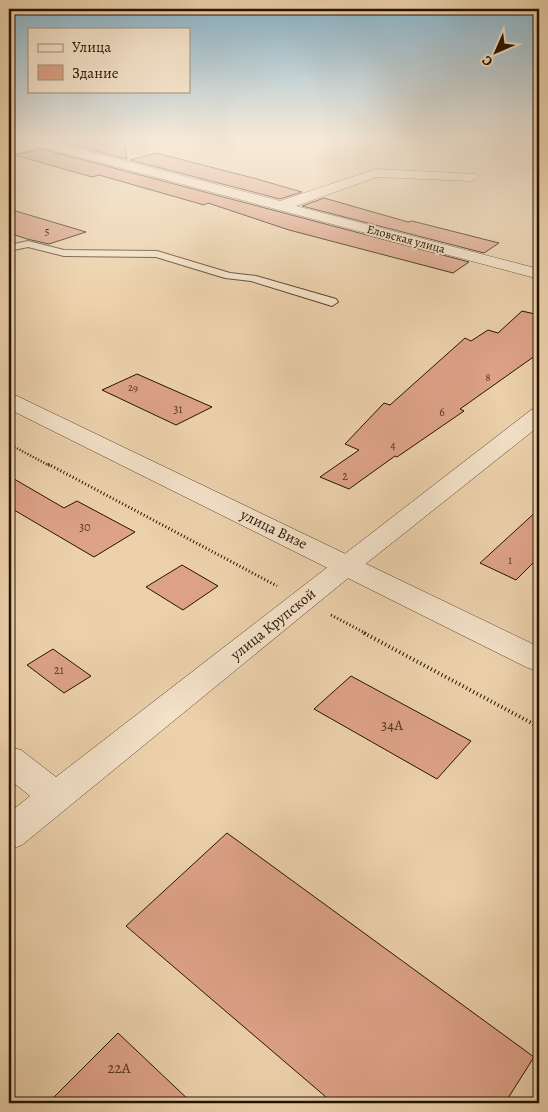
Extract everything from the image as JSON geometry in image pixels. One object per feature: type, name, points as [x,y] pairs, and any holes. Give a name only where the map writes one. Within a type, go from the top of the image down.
[{"type":"street","name":"Еловская улица","points":[[230,192],[539,274]]},
{"type":"street","points":[[281,206],[322,192]]},
{"type":"street","name":"улица Визе","points":[[9,401],[348,564],[539,660]]},
{"type":"street","name":"улица Крупской","points":[[9,834],[348,564],[539,416]]},
{"type":"street","points":[[9,760],[56,797]]},
{"type":"lane","points":[[9,248],[28,244],[64,253],[157,254],[229,276],[252,278],[332,302]]},
{"type":"building","points":[[158,192],[204,192],[469,262],[453,273],[289,230],[208,203],[204,205]]},
{"type":"building","points":[[253,192],[302,192],[280,199]]},
{"type":"building","points":[[324,198],[408,222],[412,221],[499,243],[484,253],[302,206]]},
{"type":"building","points":[[9,209],[86,232],[49,244],[27,239],[9,233]]},
{"type":"building","points":[[522,311],[539,315],[539,353],[460,409],[464,411],[349,489],[320,477],[359,450],[345,444],[384,403],[390,405],[465,338],[471,341],[488,330],[498,333]]},
{"type":"building","points":[[137,374],[212,407],[176,425],[102,390]]},
{"type":"building","points":[[9,476],[64,508],[77,501],[135,532],[94,557],[9,507]]},
{"type":"building","points":[[539,509],[539,557],[516,580],[480,563]]},
{"type":"building","points":[[182,565],[218,586],[183,610],[146,587]]},
{"type":"building","points":[[53,649],[91,676],[64,693],[27,665]]},
{"type":"building","points":[[351,676],[471,741],[437,779],[314,709]]},
{"type":"building","points":[[227,833],[534,1057],[505,1103],[333,1103],[126,926]]},
{"type":"building","points":[[118,1033],[192,1103],[48,1103]]}]
